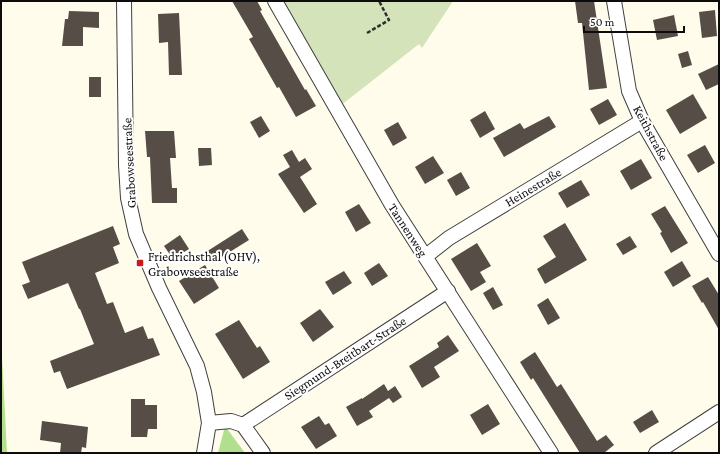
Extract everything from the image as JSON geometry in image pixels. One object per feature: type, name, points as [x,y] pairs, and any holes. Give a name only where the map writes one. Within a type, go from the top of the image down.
[{"type":"street","name":"Grabowseestraße","points":[[124,1],[126,165],[128,198],[136,234],[159,288],[197,366],[204,392],[209,422],[204,453]]},
{"type":"street","name":"Tannenweg","points":[[275,1],[392,205],[551,453]]},
{"type":"street","name":"Keithstraße","points":[[614,1],[629,91],[642,121],[719,254]]},
{"type":"street","name":"Heinestraße","points":[[426,256],[449,238],[642,121]]},
{"type":"street","name":"Siegmund-Breitbart-Straße","points":[[243,425],[448,291]]},
{"type":"street","points":[[656,453],[719,412]]},
{"type":"street","points":[[209,422],[231,421],[243,425],[263,453]]},
{"type":"path","points":[[367,33],[389,20],[379,1]]},
{"type":"green space","points":[[280,1],[453,1],[422,48],[419,44],[340,106]]},
{"type":"green space","points":[[1,338],[7,453],[1,453]]},
{"type":"green space","points":[[225,426],[245,453],[218,453]]},
{"type":"building","points":[[232,1],[257,1],[262,10],[260,11],[305,90],[306,89],[316,106],[296,117],[279,87],[277,88],[249,39],[253,37]]},
{"type":"building","points":[[575,1],[594,1],[607,88],[589,90],[582,23],[578,23]]},
{"type":"building","points":[[715,10],[717,36],[702,38],[699,12]]},
{"type":"building","points":[[69,11],[99,12],[99,28],[83,27],[83,46],[62,46],[65,19],[68,19]]},
{"type":"building","points":[[179,13],[182,75],[169,75],[168,42],[159,43],[158,14]]},
{"type":"building","points":[[674,15],[678,36],[657,40],[653,20]]},
{"type":"building","points":[[688,51],[692,65],[682,68],[678,54]]},
{"type":"building","points":[[719,64],[719,84],[706,90],[698,74]]},
{"type":"building","points":[[89,77],[101,77],[101,97],[89,97]]},
{"type":"building","points":[[693,94],[707,118],[680,134],[666,110]]},
{"type":"building","points":[[608,99],[617,115],[599,125],[590,109]]},
{"type":"building","points":[[485,111],[495,129],[480,138],[470,120]]},
{"type":"building","points":[[261,116],[270,131],[259,138],[250,122]]},
{"type":"building","points":[[549,116],[556,127],[504,157],[493,138],[520,123],[524,129]]},
{"type":"building","points":[[398,122],[407,138],[393,146],[384,130]]},
{"type":"building","points":[[145,131],[174,131],[176,158],[170,158],[172,188],[177,188],[177,203],[152,203],[150,157],[147,157]]},
{"type":"building","points":[[705,145],[715,163],[698,173],[687,155]]},
{"type":"building","points":[[198,148],[211,148],[212,165],[199,166]]},
{"type":"building","points":[[292,150],[299,162],[305,158],[312,169],[300,177],[317,204],[304,213],[278,174],[290,167],[283,155]]},
{"type":"building","points":[[433,156],[444,173],[425,184],[415,167]]},
{"type":"building","points":[[641,159],[652,178],[631,190],[620,171]]},
{"type":"building","points":[[461,172],[470,188],[456,196],[447,180]]},
{"type":"building","points":[[581,180],[590,195],[567,208],[558,193]]},
{"type":"building","points":[[359,204],[371,223],[356,232],[345,212]]},
{"type":"building","points":[[665,206],[688,243],[671,253],[660,233],[662,232],[651,214]]},
{"type":"building","points":[[565,223],[587,260],[545,284],[537,269],[556,257],[543,236]]},
{"type":"building","points":[[113,226],[120,244],[113,247],[119,263],[95,273],[107,304],[113,302],[125,333],[143,326],[148,339],[153,338],[160,355],[67,389],[60,371],[54,373],[50,361],[94,344],[68,283],[28,299],[22,285],[30,282],[22,262]]},
{"type":"building","points":[[242,229],[249,240],[212,263],[206,252]]},
{"type":"building","points":[[180,235],[189,249],[173,259],[164,246]]},
{"type":"building","points":[[630,236],[637,247],[623,255],[616,244]]},
{"type":"building","points":[[477,243],[491,266],[480,272],[486,282],[471,291],[451,259]]},
{"type":"building","points":[[682,261],[691,276],[673,287],[664,272]]},
{"type":"building","points":[[379,263],[388,276],[372,286],[364,273]]},
{"type":"building","points":[[205,265],[219,288],[194,304],[179,281]]},
{"type":"building","points":[[344,271],[352,283],[333,295],[325,282]]},
{"type":"building","points":[[708,277],[719,295],[719,330],[692,286]]},
{"type":"building","points":[[493,287],[503,305],[493,310],[483,293]]},
{"type":"building","points":[[548,298],[560,318],[548,325],[537,305]]},
{"type":"building","points":[[320,309],[334,327],[313,342],[300,323]]},
{"type":"building","points":[[239,320],[257,348],[260,346],[270,362],[243,379],[215,334]]},
{"type":"building","points":[[448,335],[459,351],[434,367],[440,377],[422,388],[409,366],[439,347],[437,343]]},
{"type":"building","points":[[535,352],[557,387],[561,384],[597,441],[606,435],[614,445],[604,453],[580,453],[533,378],[531,380],[520,362]]},
{"type":"building","points":[[384,384],[388,391],[395,386],[402,397],[393,403],[389,398],[369,411],[373,417],[357,426],[346,407],[362,399]]},
{"type":"building","points":[[131,399],[145,399],[145,405],[157,405],[157,429],[148,429],[147,437],[131,437]]},
{"type":"building","points":[[488,404],[500,424],[482,435],[470,415]]},
{"type":"building","points":[[652,410],[659,422],[640,433],[633,422]]},
{"type":"building","points":[[319,416],[325,425],[329,423],[337,436],[316,449],[301,427]]},
{"type":"building","points":[[42,421],[88,427],[86,448],[82,447],[81,453],[60,453],[61,443],[40,440]]},
{"type":"place","name":"Friedrichsthal (OHV), Grabowseestraße","points":[[140,263]]}]
